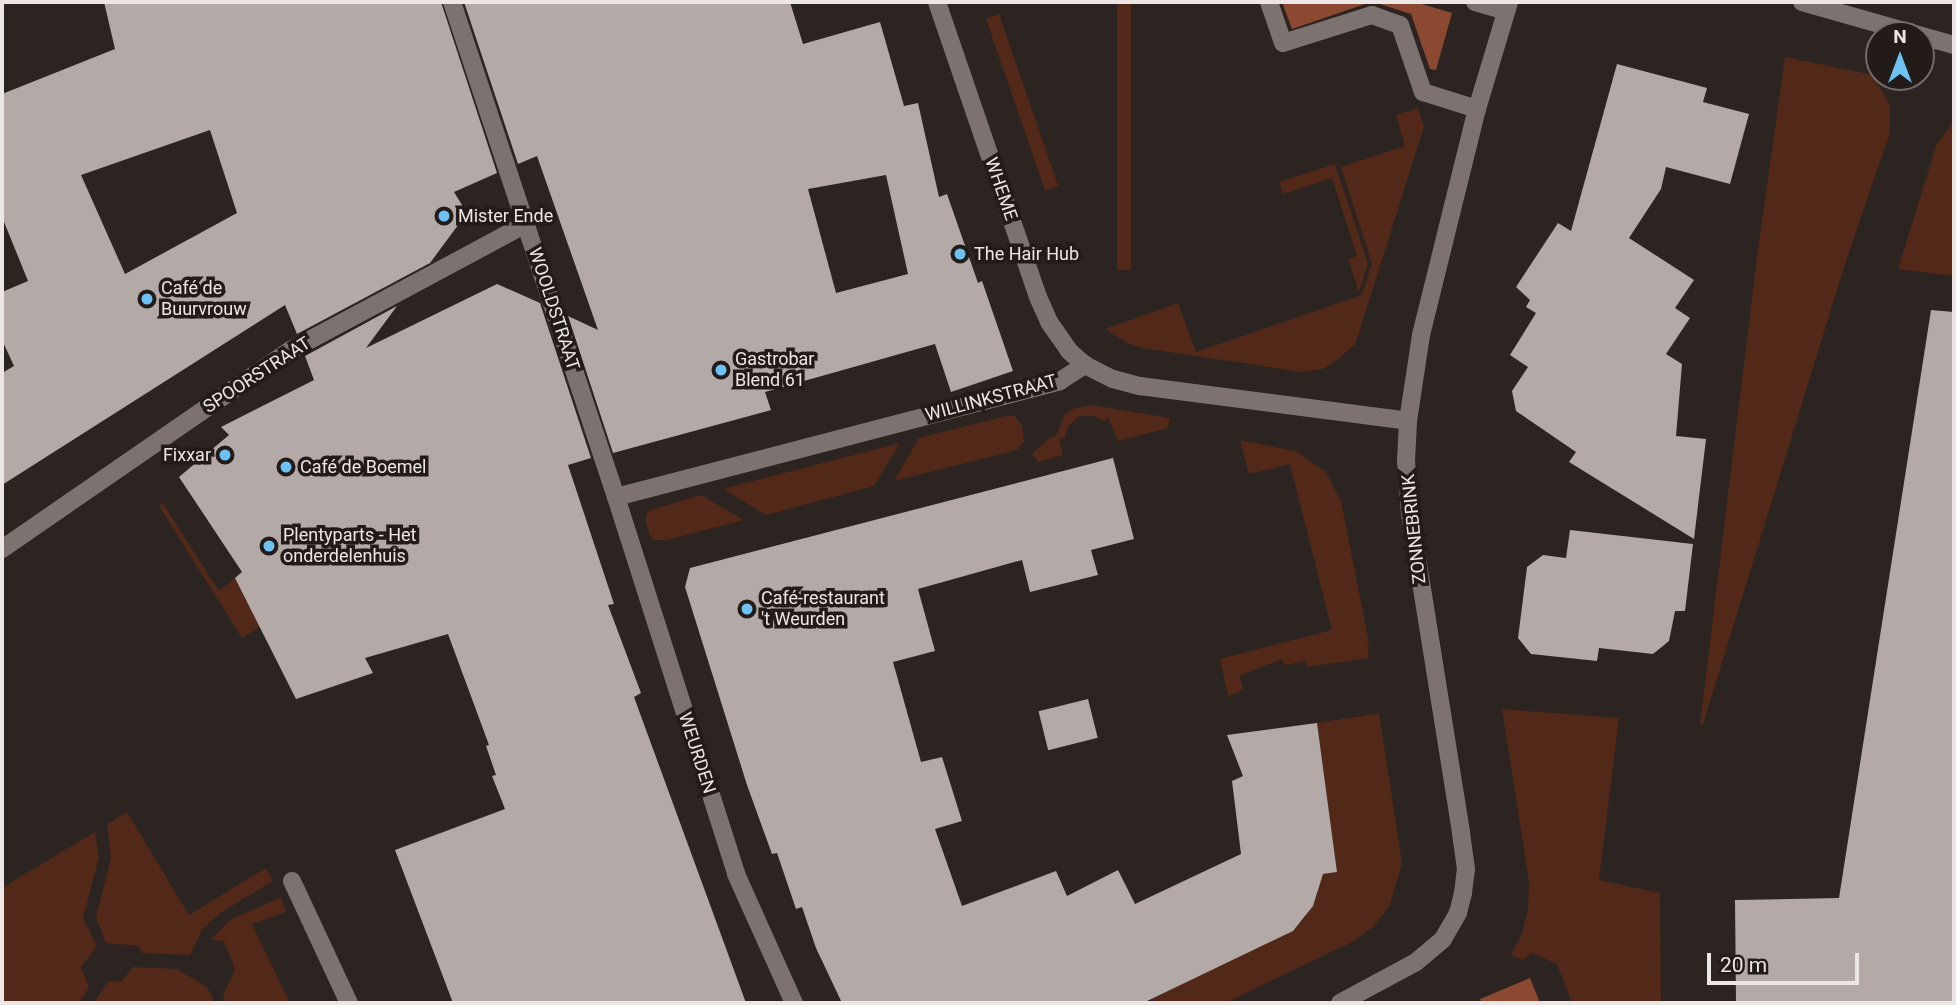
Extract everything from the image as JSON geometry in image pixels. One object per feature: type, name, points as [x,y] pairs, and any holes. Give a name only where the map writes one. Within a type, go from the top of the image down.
[{"type":"street","name":"WOOLDSTRAAT","points":[[452,2],[616,498]]},
{"type":"street","name":"WHEME","points":[[937,2],[1038,297],[1069,351],[1085,365]]},
{"type":"street","points":[[1269,2],[1283,43],[1372,15],[1401,25],[1423,92],[1477,109]]},
{"type":"street","points":[[1475,2],[1507,7]]},
{"type":"street","points":[[1802,2],[1954,45]]},
{"type":"street","name":"ZONNEBRINK","points":[[1340,1003],[1416,962],[1443,939],[1458,913],[1463,893],[1466,869],[1410,514],[1406,461],[1408,422],[1421,335],[1477,109],[1507,7]]},
{"type":"street","name":"SPOORSTRAAT","points":[[2,549],[291,350],[526,224]]},
{"type":"street","points":[[1085,365],[1113,379],[1140,386],[1408,422]]},
{"type":"street","name":"WILLINKSTRAAT","points":[[616,498],[1060,381],[1085,365]]},
{"type":"street","name":"WEURDEN","points":[[616,498],[736,874],[794,1003]]},
{"type":"street","points":[[292,881],[349,1003]]},
{"type":"shaded area","points":[[1117,2],[1131,2],[1131,270],[1117,270]]},
{"type":"shaded area","points":[[1282,2],[1371,2],[1292,29]]},
{"type":"shaded area","points":[[1374,2],[1415,2],[1452,13],[1436,70],[1430,69],[1411,14]]},
{"type":"shaded area","points":[[999,14],[1058,186],[1045,191],[986,19]]},
{"type":"shaded area","points":[[1785,57],[1865,73],[1865,91],[1882,91],[1890,106],[1890,133],[1846,261],[1703,724],[1700,724],[1758,249]]},
{"type":"shaded area","points":[[1418,108],[1424,127],[1355,345],[1334,362],[1323,369],[1301,372],[1142,348],[1129,344],[1105,329],[1178,303],[1196,352],[1362,295],[1372,264],[1341,167],[1405,146],[1396,115]]},
{"type":"shaded area","points":[[1954,120],[1954,276],[1898,269],[1936,146]]},
{"type":"shaded area","points":[[1335,164],[1368,263],[1359,292],[1348,259],[1357,256],[1332,178],[1283,194],[1279,182]]},
{"type":"shaded area","points":[[1092,405],[1170,418],[1168,428],[1118,441],[1108,418],[1104,421],[1094,416],[1080,416],[1068,426],[1065,438],[1059,439],[1063,455],[1038,462],[1032,454],[1051,437],[1056,436],[1065,414],[1072,409]]},
{"type":"shaded area","points":[[1014,416],[1022,425],[1024,441],[1017,450],[894,481],[919,438]]},
{"type":"shaded area","points":[[1240,440],[1295,451],[1326,472],[1341,501],[1369,643],[1369,658],[1307,667],[1305,661],[1284,665],[1282,659],[1239,676],[1244,690],[1228,696],[1220,659],[1332,630],[1290,464],[1249,474]]},
{"type":"shaded area","points":[[900,443],[874,486],[766,515],[723,489]]},
{"type":"shaded area","points":[[701,495],[744,520],[666,540],[652,540],[645,521],[648,511]]},
{"type":"shaded area","points":[[162,502],[219,591],[235,578],[260,627],[242,638],[159,506]]},
{"type":"shaded area","points":[[1502,709],[1619,718],[1599,880],[1660,893],[1661,1003],[1572,1003],[1557,964],[1531,953],[1523,960],[1511,955],[1521,936],[1528,909],[1529,881]]},
{"type":"shaded area","points":[[1379,713],[1402,863],[1390,905],[1374,926],[1354,941],[1225,1003],[1154,1003],[1152,999],[1295,928],[1304,919],[1317,895],[1318,875],[1337,872],[1317,723]]},
{"type":"shaded area","points":[[127,812],[189,915],[266,868],[273,881],[220,913],[202,930],[190,955],[142,953],[139,946],[106,943],[96,917],[111,858],[107,824]]},
{"type":"shaded area","points":[[95,832],[99,857],[83,918],[97,946],[81,967],[89,987],[79,1003],[2,1003],[2,888]]},
{"type":"shaded area","points":[[281,897],[286,912],[252,924],[290,1003],[226,1003],[223,996],[235,969],[224,941],[211,940],[230,920]]},
{"type":"shaded area","points":[[133,967],[177,969],[207,987],[215,1003],[94,1003],[108,981],[121,982]]},
{"type":"shaded area","points":[[1530,978],[1540,1003],[1482,1003],[1480,999]]},
{"type":"building","points":[[104,2],[441,2],[497,173],[454,192],[467,213],[430,263],[297,334],[285,305],[2,485],[2,373],[14,366],[2,340],[2,292],[28,281],[2,217],[2,94],[115,49]],"holes":[[[210,130],[237,213],[125,274],[81,175]]]},
{"type":"building","points":[[464,2],[790,2],[803,44],[880,22],[904,106],[918,103],[939,197],[947,194],[978,283],[982,281],[1013,371],[951,392],[935,344],[765,392],[771,410],[613,453],[568,316],[598,330],[537,156],[518,164]],"holes":[[[886,175],[908,274],[836,293],[808,189]]]},
{"type":"building","points":[[1617,64],[1707,88],[1703,102],[1749,114],[1730,184],[1666,167],[1661,189],[1629,238],[1694,280],[1675,308],[1690,318],[1666,354],[1682,364],[1676,436],[1706,439],[1694,539],[1569,462],[1576,452],[1516,411],[1512,391],[1528,367],[1510,355],[1536,313],[1526,307],[1530,300],[1516,287],[1558,223],[1571,231]]},
{"type":"building","points":[[497,284],[540,303],[591,458],[568,465],[614,604],[608,605],[641,693],[634,697],[746,1003],[453,1003],[395,850],[505,809],[492,776],[496,775],[486,746],[489,745],[448,634],[365,658],[373,673],[296,699],[235,578],[242,572],[179,477],[229,435],[221,427],[314,380],[305,356],[397,306],[366,348]]},
{"type":"building","points":[[1931,310],[1954,312],[1954,1003],[1736,1003],[1735,900],[1839,898]]},
{"type":"building","points":[[1113,458],[1134,539],[1091,550],[1098,575],[1030,592],[1022,560],[918,589],[935,651],[893,662],[921,762],[942,757],[962,821],[935,829],[962,906],[1056,871],[1067,896],[1118,870],[1135,904],[1241,854],[1232,781],[1243,776],[1227,735],[1317,723],[1337,872],[1323,874],[1313,906],[1293,931],[1143,1003],[842,1003],[816,948],[802,907],[796,909],[777,853],[772,854],[747,785],[685,587],[690,568]]},
{"type":"building","points":[[1570,530],[1693,544],[1685,611],[1675,611],[1669,641],[1653,654],[1599,648],[1597,661],[1531,654],[1518,638],[1527,567],[1543,555],[1566,558]]},
{"type":"building","points":[[1088,699],[1098,738],[1048,750],[1039,711]]},
{"type":"place","name":"Mister Ende","points":[[444,216]]},
{"type":"place","name":"The Hair Hub","points":[[960,254]]},
{"type":"place","name":"Café de Buurvrouw","points":[[147,299]]},
{"type":"place","name":"Gastrobar Blend 61","points":[[721,370]]},
{"type":"place","name":"Fixxar","points":[[225,455]]},
{"type":"place","name":"Café de Boemel","points":[[286,467]]},
{"type":"place","name":"Plentyparts - Het onderdelenhuis","points":[[269,546]]},
{"type":"place","name":"Café-restaurant 't Weurden","points":[[747,609]]}]
